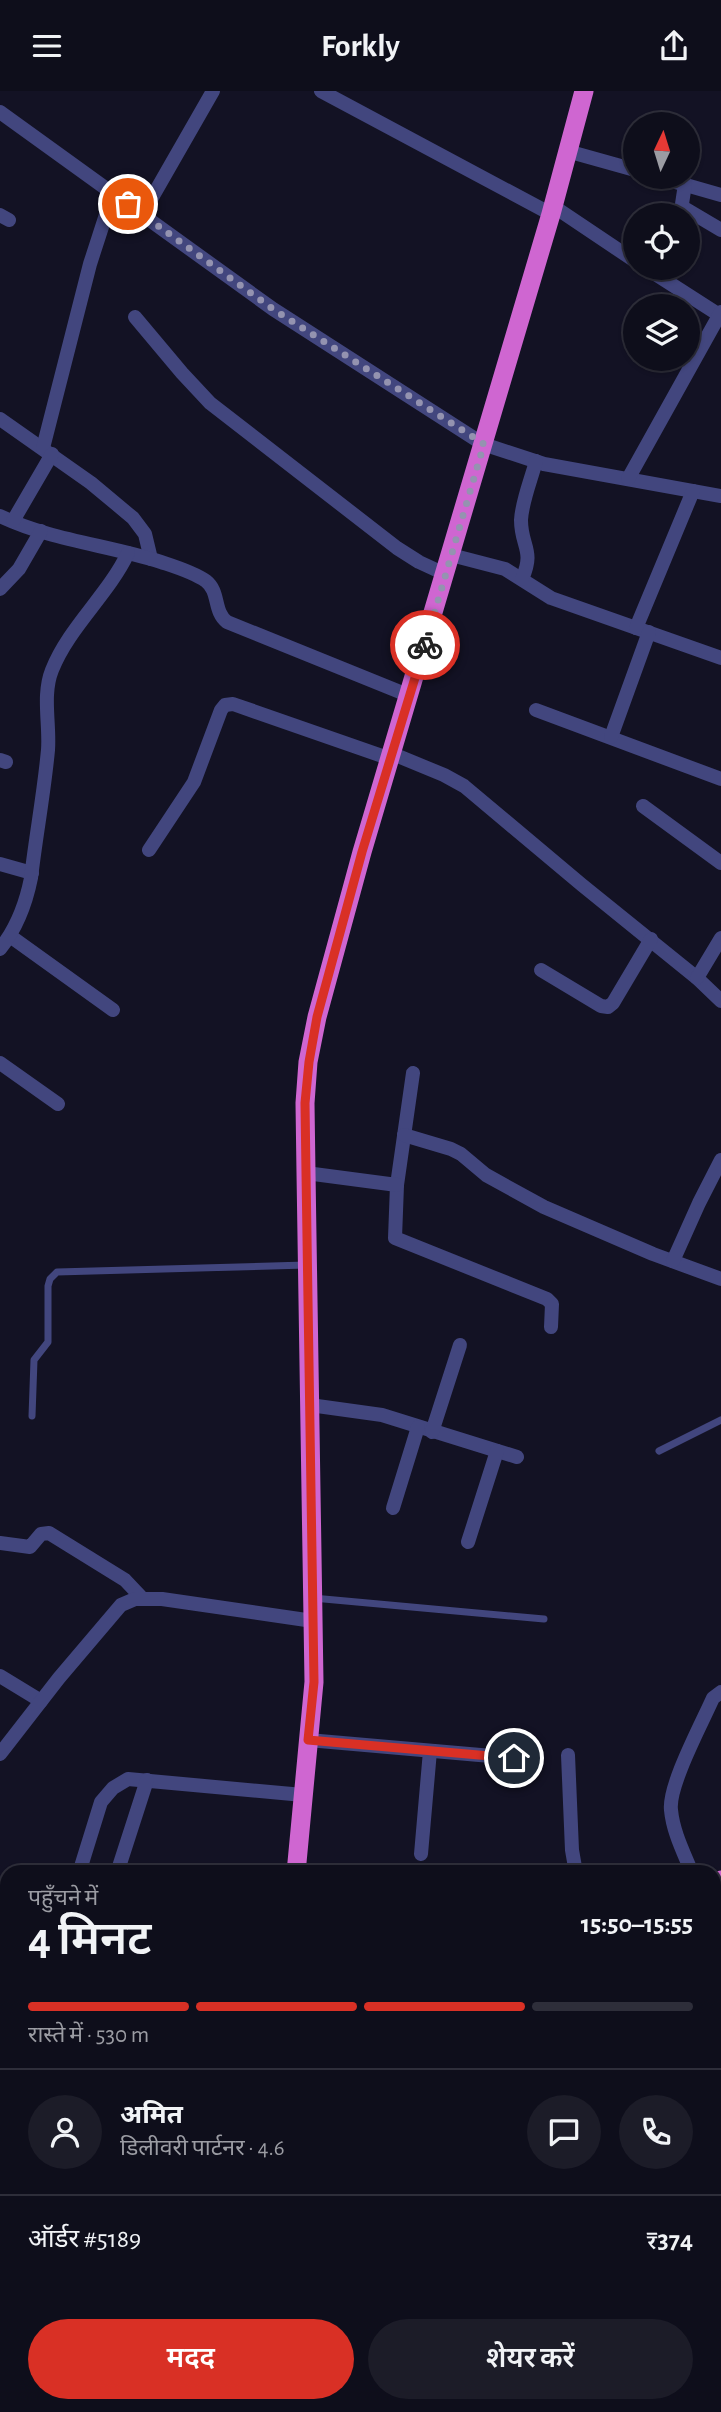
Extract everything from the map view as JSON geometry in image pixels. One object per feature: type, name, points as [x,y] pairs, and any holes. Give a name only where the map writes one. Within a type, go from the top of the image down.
[{"type":"highway","points":[[297,1865],[314,1682],[305,1103],[309,1062],[317,1017],[362,852],[484,444],[584,91]]},
{"type":"street","points":[[142,215],[213,91]]},
{"type":"street","points":[[321,91],[552,210],[623,254]]},
{"type":"street","points":[[0,112],[273,309],[484,444],[536,461],[721,496]]},
{"type":"street","points":[[567,151],[623,167]]},
{"type":"street","points":[[684,189],[684,208],[721,230]]},
{"type":"street","points":[[700,189],[721,195]]},
{"type":"street","points":[[113,194],[90,264],[47,451],[6,518],[41,531],[151,559],[199,577],[208,582],[215,593],[220,616],[227,622],[410,696]]},
{"type":"street","points":[[628,479],[720,314],[665,280]]},
{"type":"street","points":[[135,317],[181,373],[210,403],[397,548],[419,562],[505,569],[551,598],[721,658]]},
{"type":"street","points":[[0,418],[91,483],[133,518],[145,534],[151,559]]},
{"type":"street","points":[[522,579],[529,559],[522,528],[522,513],[536,461]]},
{"type":"street","points":[[611,737],[643,630],[693,491]]},
{"type":"street","points":[[0,589],[19,569],[41,531]]},
{"type":"street","points":[[0,949],[10,936],[27,898],[32,873],[48,747],[47,697],[50,673],[60,653],[128,553]]},
{"type":"street","points":[[149,850],[194,782],[221,710],[225,705],[233,704],[392,756],[444,775],[464,786],[698,978],[721,1001]]},
{"type":"street","points":[[536,710],[721,779]]},
{"type":"street","points":[[643,806],[721,863]]},
{"type":"street","points":[[0,864],[32,873]]},
{"type":"street","points":[[10,936],[113,1010]]},
{"type":"street","points":[[698,978],[721,938]]},
{"type":"street","points":[[541,970],[601,1006],[608,1007],[651,939]]},
{"type":"street","points":[[0,1063],[58,1104]]},
{"type":"street","points":[[413,1073],[397,1185],[394,1232],[397,1239],[547,1299],[552,1304],[551,1327]]},
{"type":"street","points":[[404,1135],[451,1149],[494,1180],[544,1207],[721,1279]]},
{"type":"street","points":[[673,1261],[721,1160]]},
{"type":"street","points":[[306,1173],[397,1185]]},
{"type":"street","points":[[393,1508],[460,1345]]},
{"type":"street","points":[[310,1405],[363,1411],[517,1457]]},
{"type":"street","points":[[468,1542],[497,1451]]},
{"type":"street","points":[[0,1543],[30,1547],[41,1534],[49,1533],[125,1580],[142,1598]]},
{"type":"street","points":[[0,1754],[113,1613],[128,1601],[142,1598],[313,1621]]},
{"type":"street","points":[[0,1676],[41,1701]]},
{"type":"street","points":[[689,1865],[673,1823],[670,1807],[679,1776],[713,1698],[721,1692]]},
{"type":"street","points":[[308,1740],[514,1758]]},
{"type":"street","points":[[421,1854],[430,1751]]},
{"type":"street","points":[[568,1755],[575,1865]]},
{"type":"street","points":[[81,1865],[101,1802],[113,1788],[128,1779],[303,1795]]},
{"type":"street","points":[[120,1865],[147,1780]]},
{"type":"lane","points":[[32,1416],[34,1360],[48,1342],[48,1286],[50,1279],[57,1272],[307,1265]]},
{"type":"lane","points":[[659,1451],[721,1420]]},
{"type":"lane","points":[[313,1598],[544,1619]]},
{"type":"way so far","points":[[128,204],[273,309],[484,444],[425,645]]},
{"type":"route","points":[[425,645],[362,852],[317,1017],[309,1062],[305,1103],[314,1682],[308,1740],[514,1758]]}]
